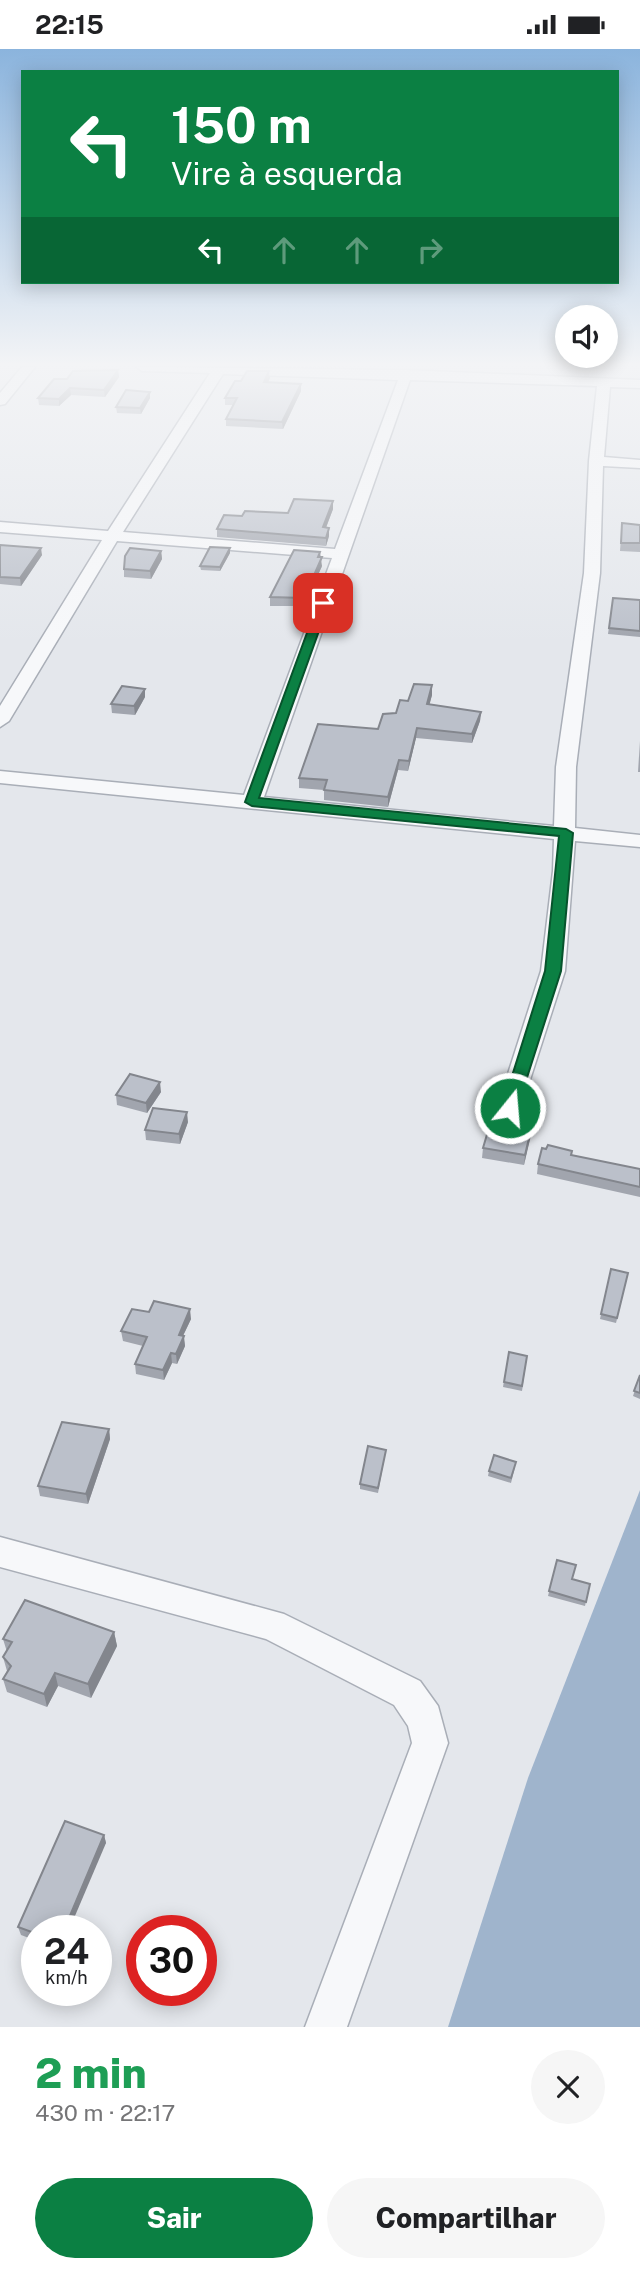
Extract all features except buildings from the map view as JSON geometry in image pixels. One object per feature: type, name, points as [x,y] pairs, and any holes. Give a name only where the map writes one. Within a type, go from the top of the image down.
[{"type":"street","points":[[0,721],[162,459]]},
{"type":"street","points":[[252,802],[341,554],[380,459]]},
{"type":"street","points":[[510,1108],[553,971],[566,833],[566,767],[592,573],[596,461],[640,464]]},
{"type":"street","points":[[0,527],[341,554]]},
{"type":"street","points":[[0,777],[640,841]]},
{"type":"street","points":[[0,1552],[272,1625],[407,1693],[425,1719],[430,1743],[326,2027]]},
{"type":"water","points":[[640,1490],[640,2027],[448,2027],[528,1778]]},
{"type":"route","points":[[323,603],[252,802],[566,833],[553,971],[510,1108]]}]
